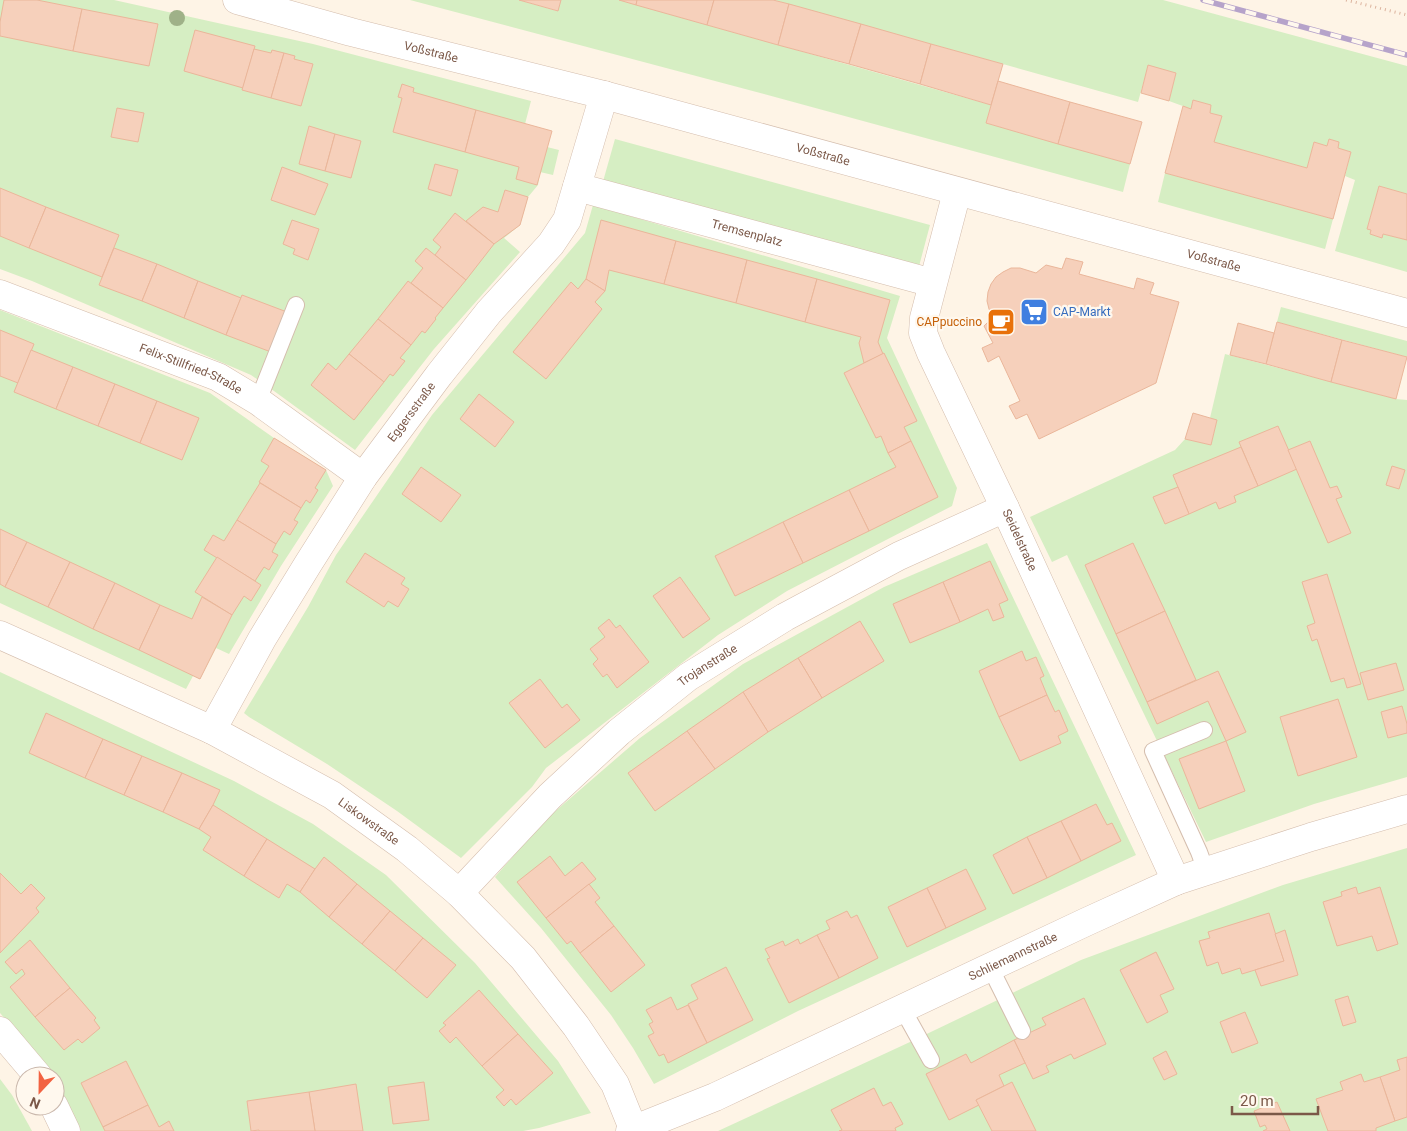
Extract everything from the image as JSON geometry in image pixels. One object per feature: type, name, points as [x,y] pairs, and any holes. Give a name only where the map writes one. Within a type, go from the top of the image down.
[{"type":"street","name":"Voßstraße","points":[[238,0],[351,32],[604,95],[1407,313]]},
{"type":"street","name":"Eggersstraße","points":[[212,730],[267,630],[363,477],[489,312],[551,244],[567,220],[604,95]]},
{"type":"street","name":"Tremsenplatz","points":[[577,187],[918,279]]},
{"type":"street","name":"Seidelstraße","points":[[957,192],[924,318],[923,333],[1176,881]]},
{"type":"street","name":"Felix-Stillfried-Straße","points":[[0,294],[218,377],[258,402],[363,477]]},
{"type":"street","name":"Trojanstraße","points":[[459,893],[550,796],[619,732],[688,677],[802,607],[899,556],[1005,508]]},
{"type":"street","name":"Liskowstraße","points":[[0,635],[212,730],[332,796],[407,849],[459,893],[523,958],[576,1026],[615,1084],[633,1131]]},
{"type":"street","name":"Schliemannstraße","points":[[633,1131],[715,1096],[1176,881],[1311,837],[1407,809]]},
{"type":"street","points":[[0,1032],[29,1066]]},
{"type":"street","points":[[59,1116],[66,1131]]},
{"type":"lane","points":[[258,402],[296,305]]},
{"type":"lane","points":[[1204,730],[1153,751],[1206,871]]},
{"type":"lane","points":[[990,967],[1022,1031]]},
{"type":"lane","points":[[902,1008],[931,1060]]},
{"type":"path","points":[[1346,0],[1407,15]]},
{"type":"green space","points":[[0,0],[114,0],[313,44],[531,101],[525,124],[547,147],[559,150],[553,175],[540,172],[538,185],[528,197],[520,225],[504,238],[520,252],[434,349],[355,450],[251,375],[0,269]]},
{"type":"green space","points":[[410,0],[519,0],[557,11],[561,0],[619,0],[991,105],[986,123],[1130,164],[1123,192]]},
{"type":"green space","points":[[774,0],[1163,0],[1407,66],[1407,194],[1379,186],[1367,229],[1371,230],[1370,234],[1382,238],[1383,234],[1407,240],[1407,272],[1335,251],[1355,180],[1345,176],[1351,152],[1338,148],[1339,142],[1329,139],[1327,146],[1314,142],[1307,168],[1214,142],[1222,116],[1210,113],[1211,105],[1193,100],[1191,109],[1169,101],[1176,73],[1148,66],[1138,102]]},
{"type":"green space","points":[[615,139],[930,225],[918,270],[602,185]]},
{"type":"green space","points":[[1165,173],[1333,219],[1325,249],[1158,202]]},
{"type":"green space","points":[[593,205],[900,296],[887,338],[957,488],[952,506],[787,591],[718,635],[546,768],[532,787],[461,858],[397,811],[327,764],[244,713],[308,607],[336,555],[432,415],[585,233]]},
{"type":"green space","points":[[1281,307],[1407,341],[1407,357],[1277,322]]},
{"type":"green space","points":[[0,310],[210,393],[274,438],[326,470],[333,486],[281,566],[229,654],[216,648],[200,679],[193,676],[186,689],[0,603]]},
{"type":"green space","points":[[1225,354],[1396,399],[1407,400],[1407,777],[1314,804],[1206,842],[1067,555],[1052,562],[1030,517],[1175,450],[1185,439],[1211,445],[1217,420],[1210,418]]},
{"type":"green space","points":[[987,543],[1136,855],[798,1011],[654,1084],[611,1015],[541,928],[495,877],[544,821],[640,738],[743,664],[884,587]]},
{"type":"green space","points":[[0,672],[234,781],[313,824],[386,875],[475,963],[558,1061],[591,1113],[523,1131],[81,1131],[65,1100],[65,1066],[46,1066],[0,1013]]},
{"type":"green space","points":[[1407,848],[1407,1131],[718,1131],[1081,960],[1283,885]]},
{"type":"green space","points":[[0,1079],[15,1100],[15,1116],[24,1116],[32,1131],[0,1131]]},
{"type":"building","points":[[4,0],[37,0],[82,9],[73,51],[0,36],[0,22]]},
{"type":"building","points":[[519,0],[561,0],[558,11]]},
{"type":"building","points":[[619,0],[637,0],[636,5]]},
{"type":"building","points":[[637,0],[714,0],[707,25],[636,5]]},
{"type":"building","points":[[714,0],[773,0],[789,4],[778,45],[707,25]]},
{"type":"building","points":[[789,4],[861,24],[849,64],[778,45]]},
{"type":"building","points":[[82,9],[158,24],[149,66],[73,51]]},
{"type":"building","points":[[861,24],[931,44],[920,84],[849,64]]},
{"type":"building","points":[[195,30],[255,46],[243,88],[184,71]]},
{"type":"building","points":[[931,44],[1003,64],[991,105],[920,84]]},
{"type":"building","points":[[254,49],[271,53],[272,50],[284,53],[271,98],[242,90]]},
{"type":"building","points":[[284,53],[295,56],[294,59],[313,64],[301,106],[271,98]]},
{"type":"building","points":[[1148,65],[1176,73],[1169,101],[1141,93]]},
{"type":"building","points":[[998,81],[1070,102],[1058,144],[986,123]]},
{"type":"building","points":[[402,84],[414,88],[413,92],[476,110],[465,152],[393,132],[402,98],[398,97]]},
{"type":"building","points":[[1193,100],[1211,105],[1210,113],[1222,116],[1214,142],[1307,168],[1314,142],[1327,146],[1329,139],[1339,142],[1338,148],[1351,152],[1333,219],[1165,173],[1183,106],[1191,109]]},
{"type":"building","points":[[1070,102],[1142,122],[1130,164],[1058,144]]},
{"type":"building","points":[[117,108],[144,113],[138,142],[111,137]]},
{"type":"building","points":[[476,110],[552,131],[537,185],[516,179],[519,167],[465,152]]},
{"type":"building","points":[[309,126],[335,134],[325,171],[299,164]]},
{"type":"building","points":[[335,134],[361,141],[351,178],[325,171]]},
{"type":"building","points":[[435,164],[458,170],[451,196],[428,189]]},
{"type":"building","points":[[282,167],[328,184],[315,215],[271,200]]},
{"type":"building","points":[[1379,186],[1407,194],[1407,240],[1383,234],[1382,238],[1370,234],[1371,230],[1367,229]]},
{"type":"building","points":[[0,188],[46,207],[29,248],[0,236]]},
{"type":"building","points":[[505,190],[528,197],[520,225],[494,244],[466,221],[483,207],[498,212]]},
{"type":"building","points":[[46,207],[119,235],[102,277],[29,248]]},
{"type":"building","points":[[455,213],[494,244],[466,280],[435,255],[441,247],[433,240]]},
{"type":"building","points":[[292,220],[319,229],[308,260],[293,254],[295,249],[283,244]]},
{"type":"building","points":[[601,220],[676,241],[664,284],[609,270],[605,291],[586,279]]},
{"type":"building","points":[[676,241],[747,260],[736,303],[664,284]]},
{"type":"building","points":[[114,248],[157,264],[142,301],[99,285]]},
{"type":"building","points":[[426,248],[466,280],[443,308],[411,283],[423,268],[415,261]]},
{"type":"building","points":[[1066,258],[1083,262],[1079,274],[1134,289],[1137,278],[1154,283],[1150,294],[1179,302],[1156,383],[1039,439],[1027,414],[1016,419],[1009,406],[1020,401],[999,356],[988,362],[982,348],[993,343],[984,326],[993,317],[987,301],[988,292],[996,277],[1011,268],[1020,268],[1036,273],[1046,265],[1062,269]]},
{"type":"building","points":[[747,260],[817,279],[805,322],[736,303]]},
{"type":"building","points":[[157,264],[198,281],[184,318],[142,301]]},
{"type":"building","points":[[586,279],[605,291],[595,302],[602,309],[546,379],[513,352],[571,282],[578,289]]},
{"type":"building","points":[[817,279],[890,300],[878,342],[883,354],[864,363],[859,343],[861,337],[805,322]]},
{"type":"building","points":[[198,281],[241,298],[226,335],[184,318]]},
{"type":"building","points":[[408,281],[443,308],[425,333],[422,331],[411,345],[378,319]]},
{"type":"building","points":[[242,295],[287,312],[271,352],[226,335]]},
{"type":"building","points":[[378,319],[411,345],[400,358],[405,361],[393,376],[390,374],[384,382],[349,354]]},
{"type":"building","points":[[1277,322],[1342,340],[1331,382],[1266,364]]},
{"type":"building","points":[[1238,323],[1274,333],[1266,364],[1230,355]]},
{"type":"building","points":[[0,330],[34,344],[18,383],[0,376]]},
{"type":"building","points":[[1342,340],[1407,357],[1396,399],[1331,382]]},
{"type":"building","points":[[31,350],[73,367],[56,409],[14,392]]},
{"type":"building","points":[[884,353],[917,421],[904,427],[911,441],[888,453],[881,436],[876,438],[844,373]]},
{"type":"building","points":[[349,354],[384,382],[354,420],[311,385],[328,363],[336,370]]},
{"type":"building","points":[[73,367],[115,384],[98,426],[56,409]]},
{"type":"building","points":[[115,384],[157,401],[140,443],[98,426]]},
{"type":"building","points":[[479,394],[514,422],[495,447],[460,419]]},
{"type":"building","points":[[157,401],[199,418],[182,460],[140,443]]},
{"type":"building","points":[[1193,413],[1217,420],[1211,445],[1185,439]]},
{"type":"building","points":[[1278,426],[1297,469],[1258,486],[1239,442]]},
{"type":"building","points":[[274,438],[326,470],[315,488],[318,490],[310,503],[306,500],[301,508],[259,482],[269,466],[261,461]]},
{"type":"building","points":[[911,441],[938,497],[869,531],[849,490],[896,467],[888,453]]},
{"type":"building","points":[[1310,441],[1330,488],[1337,486],[1342,497],[1336,499],[1351,533],[1328,543],[1288,450]]},
{"type":"building","points":[[1241,447],[1258,486],[1234,496],[1236,502],[1219,509],[1216,502],[1189,514],[1173,475]]},
{"type":"building","points":[[1392,466],[1405,470],[1399,489],[1386,485]]},
{"type":"building","points":[[421,467],[461,495],[441,522],[402,494]]},
{"type":"building","points":[[260,483],[301,508],[294,520],[298,522],[290,535],[284,531],[276,544],[237,520]]},
{"type":"building","points":[[1178,487],[1189,514],[1165,524],[1153,497]]},
{"type":"building","points":[[849,490],[869,531],[803,563],[783,522]]},
{"type":"building","points":[[237,520],[276,544],[272,552],[278,555],[269,570],[264,567],[255,581],[204,550],[213,535],[224,541]]},
{"type":"building","points":[[783,522],[803,563],[735,596],[715,556]]},
{"type":"building","points":[[0,529],[27,542],[5,587],[0,584]]},
{"type":"building","points":[[27,542],[70,562],[48,607],[5,587]]},
{"type":"building","points":[[1133,543],[1165,611],[1116,634],[1085,565]]},
{"type":"building","points":[[365,553],[405,578],[401,584],[409,589],[398,607],[388,601],[384,607],[346,582]]},
{"type":"building","points":[[217,557],[261,585],[251,601],[244,596],[232,615],[195,592]]},
{"type":"building","points":[[990,561],[1008,600],[999,604],[1004,617],[993,621],[988,609],[960,622],[943,582]]},
{"type":"building","points":[[70,562],[115,583],[93,629],[48,607]]},
{"type":"building","points":[[1327,574],[1361,684],[1347,688],[1344,678],[1331,682],[1317,639],[1312,641],[1307,626],[1315,623],[1302,582]]},
{"type":"building","points":[[680,577],[710,619],[683,638],[653,596]]},
{"type":"building","points":[[943,582],[960,622],[910,643],[893,604]]},
{"type":"building","points":[[115,583],[160,605],[139,650],[93,629]]},
{"type":"building","points":[[202,597],[232,615],[200,679],[139,650],[160,605],[192,619]]},
{"type":"building","points":[[1165,611],[1196,680],[1147,702],[1116,634]]},
{"type":"building","points":[[609,619],[616,628],[620,625],[649,662],[617,688],[607,674],[603,677],[593,664],[598,659],[590,649],[605,637],[598,628]]},
{"type":"building","points":[[860,621],[884,661],[822,698],[798,658]]},
{"type":"building","points":[[1022,651],[1026,661],[1036,657],[1044,676],[1040,678],[1047,695],[999,717],[979,671]]},
{"type":"building","points":[[798,658],[822,698],[768,732],[743,692]]},
{"type":"building","points":[[1396,663],[1404,690],[1368,700],[1360,673]]},
{"type":"building","points":[[1218,671],[1246,732],[1226,741],[1208,701],[1157,724],[1147,702]]},
{"type":"building","points":[[540,679],[562,708],[567,704],[580,720],[545,748],[509,703]]},
{"type":"building","points":[[743,692],[768,732],[715,769],[687,731]]},
{"type":"building","points":[[1047,695],[1055,712],[1059,710],[1068,731],[1058,736],[1061,743],[1020,761],[999,717]]},
{"type":"building","points":[[1338,699],[1357,757],[1298,776],[1280,717]]},
{"type":"building","points":[[1402,706],[1407,724],[1407,733],[1388,738],[1381,712]]},
{"type":"building","points":[[46,713],[103,739],[85,778],[29,753]]},
{"type":"building","points":[[687,731],[715,769],[655,811],[628,773]]},
{"type":"building","points":[[103,739],[142,756],[124,795],[85,778]]},
{"type":"building","points":[[1226,741],[1245,791],[1199,809],[1179,759]]},
{"type":"building","points":[[142,756],[182,773],[163,812],[124,795]]},
{"type":"building","points":[[182,773],[220,790],[199,829],[163,812]]},
{"type":"building","points":[[1096,804],[1107,825],[1112,823],[1121,841],[1081,861],[1061,821]]},
{"type":"building","points":[[213,805],[267,839],[244,876],[203,850],[211,837],[199,829]]},
{"type":"building","points":[[1061,821],[1081,861],[1047,878],[1027,837]]},
{"type":"building","points":[[1027,837],[1047,878],[1013,894],[993,855]]},
{"type":"building","points":[[267,839],[315,869],[300,892],[287,884],[279,898],[244,876]]},
{"type":"building","points":[[550,856],[565,876],[582,862],[596,879],[546,918],[517,882]]},
{"type":"building","points":[[324,857],[357,884],[329,917],[300,892]]},
{"type":"building","points":[[966,869],[986,909],[946,928],[927,888]]},
{"type":"building","points":[[0,873],[21,894],[31,884],[45,898],[36,908],[39,912],[0,953]]},
{"type":"building","points":[[357,884],[390,911],[362,944],[329,917]]},
{"type":"building","points":[[589,884],[600,898],[595,902],[614,926],[580,953],[571,941],[567,944],[546,918]]},
{"type":"building","points":[[1356,887],[1358,894],[1380,887],[1398,944],[1377,951],[1372,936],[1337,946],[1323,902],[1342,896],[1341,892]]},
{"type":"building","points":[[927,888],[946,928],[907,947],[888,907]]},
{"type":"building","points":[[390,911],[423,938],[395,971],[362,944]]},
{"type":"building","points":[[847,911],[851,918],[857,915],[878,958],[839,978],[817,935],[830,929],[826,921]]},
{"type":"building","points":[[1269,913],[1284,961],[1242,974],[1240,968],[1222,974],[1218,962],[1207,966],[1199,941],[1210,938],[1208,932]]},
{"type":"building","points":[[614,926],[645,965],[611,992],[580,953]]},
{"type":"building","points":[[1285,930],[1298,975],[1261,986],[1255,970],[1284,961],[1275,934]]},
{"type":"building","points":[[817,935],[839,978],[789,1003],[767,959],[770,958],[765,949],[783,941],[785,946],[798,939],[800,944]]},
{"type":"building","points":[[423,938],[456,965],[427,998],[395,971]]},
{"type":"building","points":[[30,940],[70,988],[35,1017],[10,987],[25,974],[22,969],[16,974],[5,962]]},
{"type":"building","points":[[1156,952],[1174,989],[1160,995],[1168,1012],[1147,1023],[1120,970]]},
{"type":"building","points":[[726,967],[753,1020],[707,1043],[688,1004],[698,999],[691,985]]},
{"type":"building","points":[[70,988],[96,1018],[94,1020],[100,1028],[82,1043],[78,1039],[64,1050],[35,1017]]},
{"type":"building","points":[[479,990],[518,1034],[482,1066],[456,1037],[450,1043],[439,1031],[446,1025],[443,1023]]},
{"type":"building","points":[[1348,996],[1356,1022],[1343,1026],[1335,1000]]},
{"type":"building","points":[[671,997],[677,1010],[688,1005],[707,1043],[668,1063],[664,1054],[659,1056],[648,1036],[654,1033],[649,1024],[653,1022],[646,1010]]},
{"type":"building","points":[[1084,998],[1106,1044],[1074,1059],[1071,1054],[1046,1066],[1049,1072],[1033,1079],[1014,1040],[1046,1025],[1042,1018]]},
{"type":"building","points":[[1245,1012],[1258,1043],[1232,1053],[1220,1022]]},
{"type":"building","points":[[518,1034],[553,1073],[516,1105],[511,1099],[504,1106],[496,1097],[504,1090],[482,1066]]},
{"type":"building","points":[[1014,1040],[1025,1063],[999,1075],[1004,1086],[976,1100],[979,1105],[949,1120],[926,1074],[966,1054],[971,1063]]},
{"type":"building","points":[[1166,1051],[1177,1074],[1164,1080],[1153,1058]]},
{"type":"building","points":[[1407,1057],[1407,1117],[1395,1121],[1380,1077],[1400,1070],[1397,1060]]},
{"type":"building","points":[[126,1061],[148,1105],[103,1127],[81,1083]]},
{"type":"building","points":[[1361,1074],[1364,1082],[1380,1077],[1395,1121],[1376,1128],[1376,1131],[1328,1131],[1316,1099],[1343,1090],[1340,1082]]},
{"type":"building","points":[[424,1082],[429,1120],[393,1124],[388,1087]]},
{"type":"building","points":[[1012,1082],[1036,1131],[992,1131],[976,1100]]},
{"type":"building","points":[[356,1084],[363,1131],[315,1131],[309,1092]]},
{"type":"building","points":[[874,1088],[883,1106],[891,1102],[903,1124],[895,1128],[896,1131],[839,1131],[842,1130],[831,1110]]},
{"type":"building","points":[[309,1092],[315,1131],[251,1131],[247,1101]]},
{"type":"building","points":[[1277,1102],[1290,1131],[1263,1131],[1267,1129],[1265,1125],[1260,1127],[1254,1111]]},
{"type":"building","points":[[148,1105],[159,1127],[169,1121],[174,1131],[105,1131],[103,1127]]},
{"type":"railway","points":[[1203,0],[1407,55]]},
{"type":"place","name":"CAP-Markt","points":[[1034,312]]},
{"type":"place","name":"CAPpuccino","points":[[1001,322]]}]
